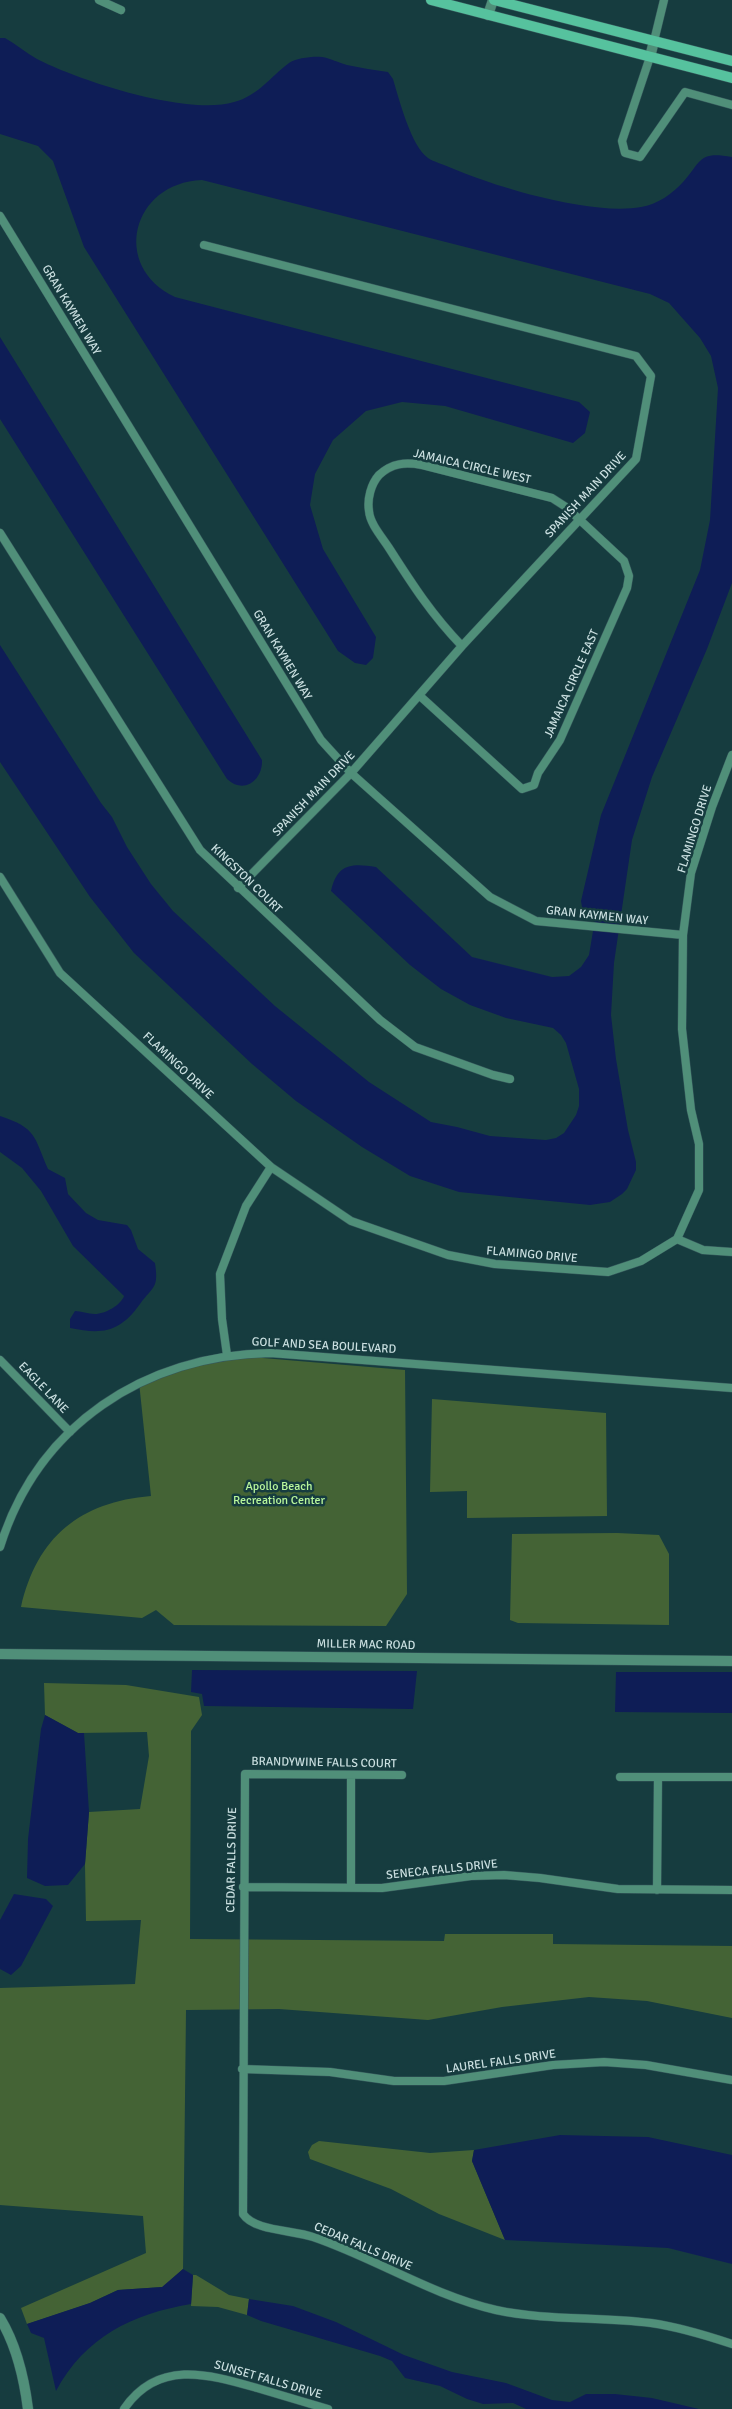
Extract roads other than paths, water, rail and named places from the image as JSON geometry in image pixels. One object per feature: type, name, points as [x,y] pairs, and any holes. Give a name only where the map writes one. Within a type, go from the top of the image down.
[{"type":"main road","points":[[431,0],[732,78]]},
{"type":"main road","points":[[494,0],[732,61]]},
{"type":"street","points":[[99,0],[121,10]]},
{"type":"street","points":[[488,15],[494,0]]},
{"type":"street","points":[[664,0],[650,57],[622,141],[625,153],[640,157],[685,92],[732,105]]},
{"type":"street","name":"GRAN KAYMEN WAY","points":[[0,216],[321,740],[351,773],[490,898],[536,921],[683,935]]},
{"type":"street","name":"SPANISH MAIN DRIVE","points":[[204,244],[636,356],[651,376],[636,459],[462,646],[351,773],[238,888]]},
{"type":"street","name":"JAMAICA CIRCLE WEST","points":[[462,646],[423,603],[375,527],[369,512],[369,502],[370,490],[376,479],[394,465],[407,462],[552,498],[579,519]]},
{"type":"street","name":"JAMAICA CIRCLE EAST","points":[[420,696],[522,789],[534,785],[538,773],[560,740],[627,588],[629,576],[624,561],[579,519]]},
{"type":"street","name":"KINGSTON COURT","points":[[0,534],[200,850],[238,888],[380,1020],[415,1047],[493,1075],[510,1079]]},
{"type":"street","name":"FLAMINGO DRIVE","points":[[0,877],[60,973],[271,1167],[351,1221],[448,1255],[494,1264],[608,1272],[641,1261],[677,1239],[699,1190],[699,1144],[691,1110],[682,1029],[683,935],[691,872],[732,755]]},
{"type":"street","points":[[227,1355],[222,1319],[220,1274],[246,1206],[271,1167]]},
{"type":"street","points":[[677,1239],[703,1250],[732,1252]]},
{"type":"street","name":"GOLF AND SEA BOULEVARD","points":[[0,1547],[12,1514],[37,1470],[70,1432],[105,1402],[125,1389],[172,1369],[227,1355],[270,1353],[732,1388]]},
{"type":"street","name":"EAGLE LANE","points":[[0,1360],[70,1432]]},
{"type":"street","name":"MILLER MAC ROAD","points":[[0,1654],[732,1661]]},
{"type":"street","name":"BRANDYWINE FALLS COURT","points":[[245,1774],[402,1775]]},
{"type":"street","name":"CEDAR FALLS DRIVE","points":[[245,1774],[241,2202],[243,2214],[247,2221],[312,2236],[443,2293],[496,2310],[540,2317],[651,2323],[692,2331],[732,2344]]},
{"type":"street","points":[[350,1887],[351,1775]]},
{"type":"street","points":[[620,1777],[732,1777]]},
{"type":"street","points":[[657,1890],[658,1777]]},
{"type":"street","name":"SENECA FALLS DRIVE","points":[[243,1887],[382,1888],[471,1876],[504,1875],[618,1889],[732,1890]]},
{"type":"street","name":"LAUREL FALLS DRIVE","points":[[242,2069],[320,2071],[394,2081],[444,2081],[553,2065],[604,2062],[646,2065],[732,2080]]},
{"type":"street","points":[[0,2318],[19,2360],[28,2409]]},
{"type":"street","name":"SUNSET FALLS DRIVE","points":[[124,2409],[141,2390],[158,2379],[193,2373],[229,2380],[328,2409]]},
{"type":"park label","name":"Apollo Beach Recreation Center","points":[[279,1494]]}]
